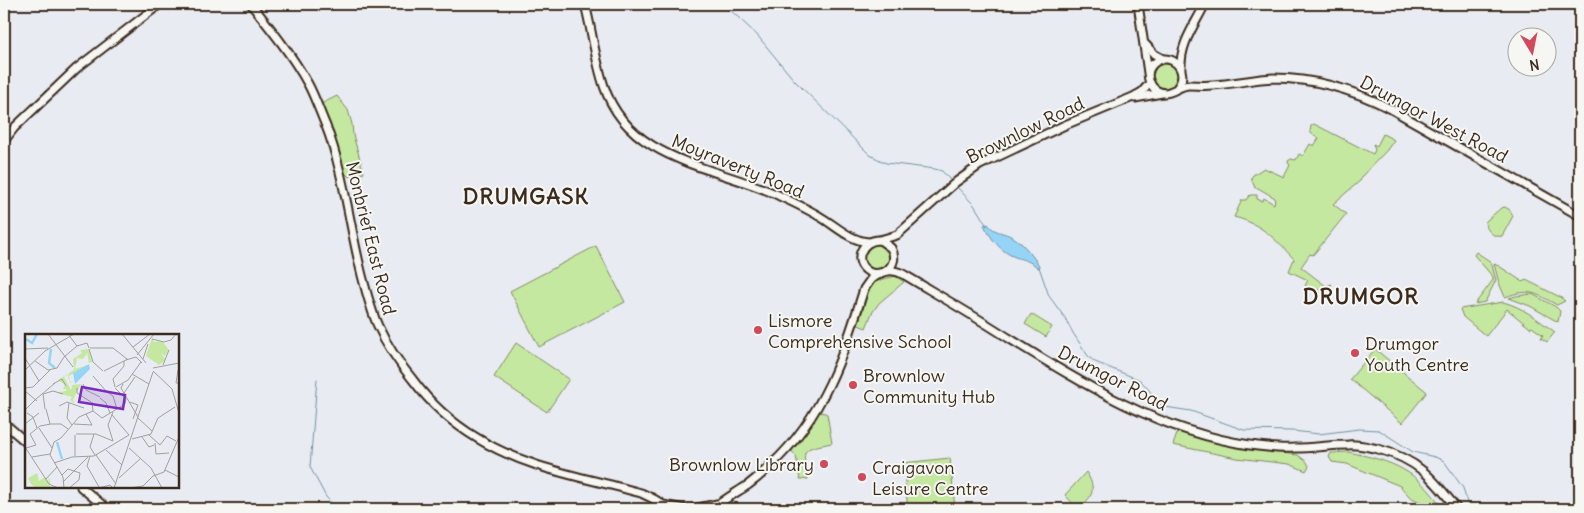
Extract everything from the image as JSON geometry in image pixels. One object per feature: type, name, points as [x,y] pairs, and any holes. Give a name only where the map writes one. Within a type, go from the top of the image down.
[{"type":"street","points":[[4,141],[14,128],[76,68],[160,4]]},
{"type":"street","name":"Monbrief East Road","points":[[251,4],[279,40],[308,84],[326,127],[335,157],[370,306],[386,344],[421,391],[444,414],[477,439],[520,460],[546,469],[641,492],[665,507]]},
{"type":"street","name":"Moyraverty Road","points":[[585,4],[604,87],[613,105],[629,127],[647,142],[670,156],[772,192],[818,215],[849,235],[861,241],[869,242]]},
{"type":"street","points":[[1138,4],[1150,83],[1157,91],[1162,92],[1172,91],[1177,88],[1181,81],[1180,59],[1184,44],[1205,4]]},
{"type":"street","points":[[1145,42],[1154,54],[1176,63],[1189,79],[1197,84],[1204,85]]},
{"type":"street","points":[[1148,73],[1154,64],[1166,59],[1184,44]]},
{"type":"street","name":"Drumgor West Road","points":[[1177,88],[1185,85],[1204,85],[1260,79],[1297,79],[1350,90],[1390,109],[1580,216]]},
{"type":"street","name":"Brownlow Road","points":[[880,240],[897,235],[956,182],[980,165],[1142,92],[1150,83]]},
{"type":"street","name":"Brownlow Road","points":[[1125,100],[1162,92]]},
{"type":"street","points":[[849,235],[855,244],[861,262],[868,272],[883,272]]},
{"type":"street","points":[[713,509],[749,484],[784,452],[821,404],[837,370],[864,289],[871,279],[892,265],[893,244],[897,235]]},
{"type":"street","points":[[864,289],[861,262],[862,249],[869,242],[880,240],[888,244],[893,255]]},
{"type":"street","name":"Drumgor Road","points":[[893,255],[898,268],[903,274]]},
{"type":"street","name":"Drumgor Road","points":[[883,272],[903,274],[1072,376],[1144,414],[1199,433],[1250,445],[1295,448],[1362,445],[1391,452],[1405,458],[1425,472],[1443,490],[1457,509]]},
{"type":"street","points":[[4,423],[25,441]]},
{"type":"street","points":[[82,488],[107,509]]},
{"type":"street","points":[[665,507],[690,509],[720,503]]},
{"type":"green space","points":[[1165,62],[1174,66],[1178,75],[1174,84],[1165,88],[1156,84],[1152,75],[1156,66]]},
{"type":"green space","points":[[337,96],[348,110],[364,173],[349,177],[343,171],[321,104]]},
{"type":"green space","points":[[1314,124],[1373,154],[1375,150],[1373,144],[1377,146],[1383,134],[1394,140],[1361,177],[1361,180],[1333,204],[1346,214],[1313,255],[1310,254],[1301,267],[1326,286],[1332,284],[1326,292],[1305,286],[1308,280],[1289,271],[1294,259],[1281,245],[1260,228],[1234,217],[1242,200],[1246,200],[1250,195],[1257,195],[1257,199],[1262,201],[1264,198],[1274,204],[1275,198],[1255,188],[1251,178],[1264,168],[1284,177],[1290,165],[1288,161],[1291,159],[1296,160],[1299,154],[1303,156],[1310,144],[1314,146],[1319,138],[1310,132],[1311,126]]},
{"type":"green space","points":[[1505,207],[1510,210],[1513,216],[1502,236],[1496,236],[1487,229],[1485,223],[1501,208]]},
{"type":"green space","points":[[877,244],[886,248],[890,257],[886,266],[877,270],[868,266],[864,257],[868,248]]},
{"type":"green space","points":[[596,246],[625,302],[539,347],[510,291]]},
{"type":"green space","points":[[1476,252],[1491,262],[1496,280],[1485,302],[1475,304],[1493,280],[1493,277],[1474,255]]},
{"type":"green space","points":[[1494,264],[1523,282],[1526,280],[1565,301],[1557,305],[1527,292],[1505,297]]},
{"type":"green space","points":[[895,276],[904,282],[879,303],[872,313],[866,328],[858,325],[870,287],[874,282]]},
{"type":"green space","points":[[1532,294],[1560,311],[1558,322],[1530,306],[1509,298]]},
{"type":"green space","points":[[1503,302],[1524,311],[1555,332],[1547,342],[1541,338],[1543,335],[1532,327],[1530,328],[1507,309],[1486,336],[1463,317],[1460,309]]},
{"type":"green space","points":[[1031,314],[1052,327],[1046,337],[1025,324]]},
{"type":"green space","points":[[516,343],[569,379],[547,412],[494,377]]},
{"type":"green space","points":[[1375,349],[1427,392],[1402,423],[1350,379]]},
{"type":"green space","points":[[819,412],[827,414],[832,443],[814,447],[806,452],[805,461],[808,479],[800,480],[796,456],[791,450]]},
{"type":"green space","points":[[1178,431],[1241,448],[1298,455],[1309,466],[1306,471],[1289,464],[1237,458],[1173,445]]},
{"type":"green space","points":[[1348,452],[1378,459],[1403,469],[1424,485],[1443,509],[1427,509],[1422,503],[1410,497],[1400,486],[1347,464],[1332,462],[1329,457],[1331,453]]},
{"type":"green space","points":[[950,458],[955,509],[908,509],[903,463]]},
{"type":"green space","points":[[1086,472],[1092,483],[1092,492],[1087,501],[1078,509],[1065,495]]},
{"type":"water","points":[[988,224],[993,229],[1010,235],[1017,240],[1028,250],[1040,267],[1038,268],[1030,262],[1010,255],[1001,248],[993,240],[984,225]]},
{"type":"waterway","points":[[724,4],[757,35],[794,80],[870,155],[886,163],[942,171],[952,182]]},
{"type":"waterway","points":[[956,186],[974,205],[987,226]]},
{"type":"waterway","points":[[1039,267],[1049,296],[1088,356],[1095,362],[1140,380],[1159,404],[1165,407],[1191,411],[1244,430],[1292,431],[1319,434],[1359,429],[1379,430],[1413,452],[1444,461],[1463,488],[1468,506],[1473,509]]},
{"type":"waterway","points":[[317,379],[310,467],[326,497],[337,509]]},
{"type":"place","name":"Lismore Comprehensive School","points":[[758,330]]},
{"type":"place","name":"Drumgor Youth Centre","points":[[1355,353]]},
{"type":"place","name":"Brownlow Community Hub","points":[[853,385]]},
{"type":"place","name":"Brownlow Library","points":[[824,464]]},
{"type":"place","name":"Craigavon Leisure Centre","points":[[862,477]]},
{"type":"district","name":"DRUMGASK","points":[[526,196]]},
{"type":"district","name":"DRUMGOR","points":[[1361,296]]}]
